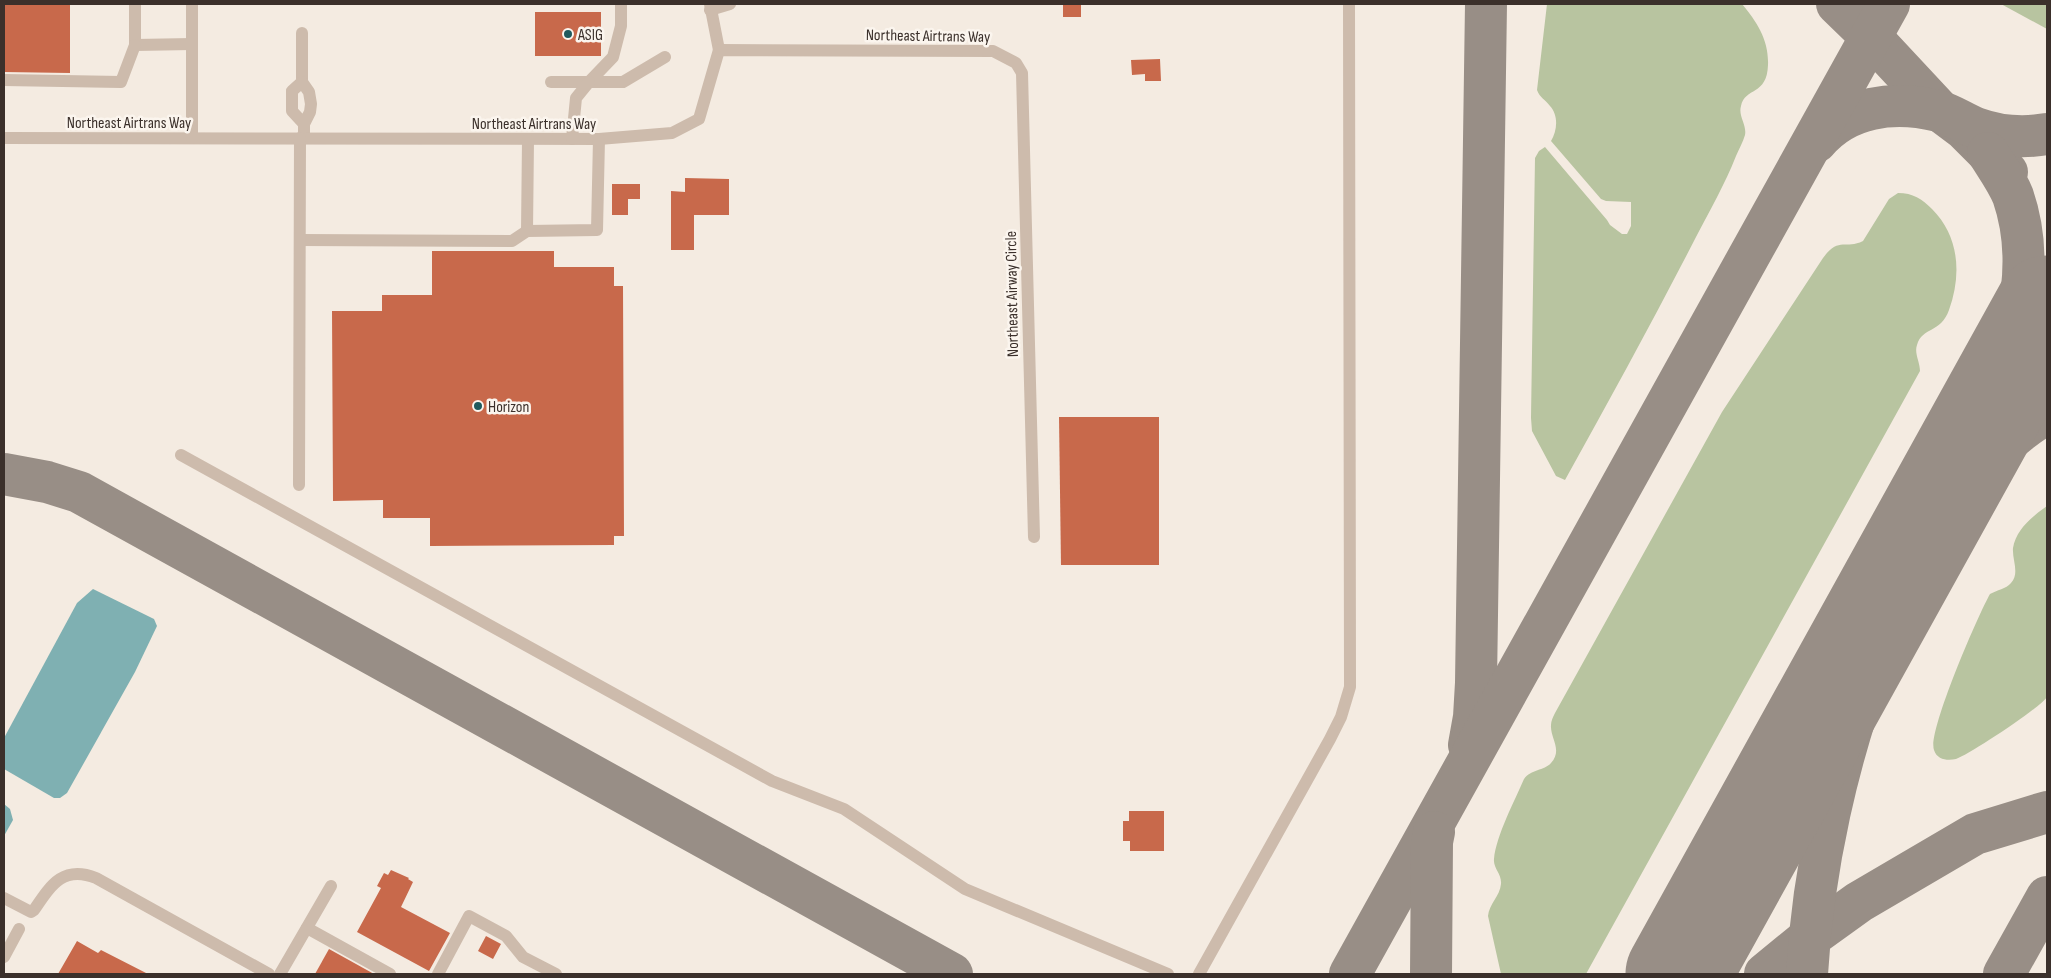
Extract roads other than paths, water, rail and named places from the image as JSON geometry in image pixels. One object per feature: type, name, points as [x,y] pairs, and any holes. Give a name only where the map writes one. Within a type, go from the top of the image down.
[{"type":"street","points":[[4,80],[121,82],[135,45],[135,4]]},
{"type":"street","points":[[192,4],[192,138]]},
{"type":"street","points":[[572,139],[576,98],[613,57],[621,26],[621,4]]},
{"type":"street","points":[[718,50],[710,7],[730,4]]},
{"type":"street","points":[[1199,974],[1337,724],[1350,687],[1349,4]]},
{"type":"street","points":[[299,485],[302,138],[304,124],[310,112],[311,104],[309,92],[302,82],[302,33]]},
{"type":"street","points":[[135,45],[192,44]]},
{"type":"street","name":"Northeast Airtrans Way","points":[[4,138],[599,139],[672,133],[699,120],[718,50],[977,50],[993,51],[1007,57]]},
{"type":"street","points":[[552,82],[623,82],[665,57]]},
{"type":"street","name":"Northeast Airway Circle","points":[[1007,57],[1016,63],[1022,73],[1034,537]]},
{"type":"street","points":[[302,82],[292,91],[292,111],[304,124]]},
{"type":"street","points":[[300,240],[512,241],[527,231],[597,230],[599,139]]},
{"type":"street","points":[[527,231],[528,140]]},
{"type":"street","points":[[181,455],[772,782],[844,809],[965,889],[1168,974]]},
{"type":"street","points":[[4,898],[31,912],[47,890],[62,877],[72,873],[83,873],[96,878],[269,974]]},
{"type":"street","points":[[280,974],[331,886]]},
{"type":"street","points":[[438,974],[469,916],[506,936],[523,957],[556,974]]},
{"type":"street","points":[[307,928],[390,974]]},
{"type":"street","points":[[4,957],[20,929]]},
{"type":"water","points":[[93,589],[154,619],[157,626],[135,672],[67,793],[60,798],[54,798],[4,769],[4,738],[77,603]]},
{"type":"water","points":[[4,804],[10,809],[13,820],[4,836]]},
{"type":"place","name":"ASIG","points":[[568,34]]},
{"type":"place","name":"Horizon","points":[[478,406]]}]
